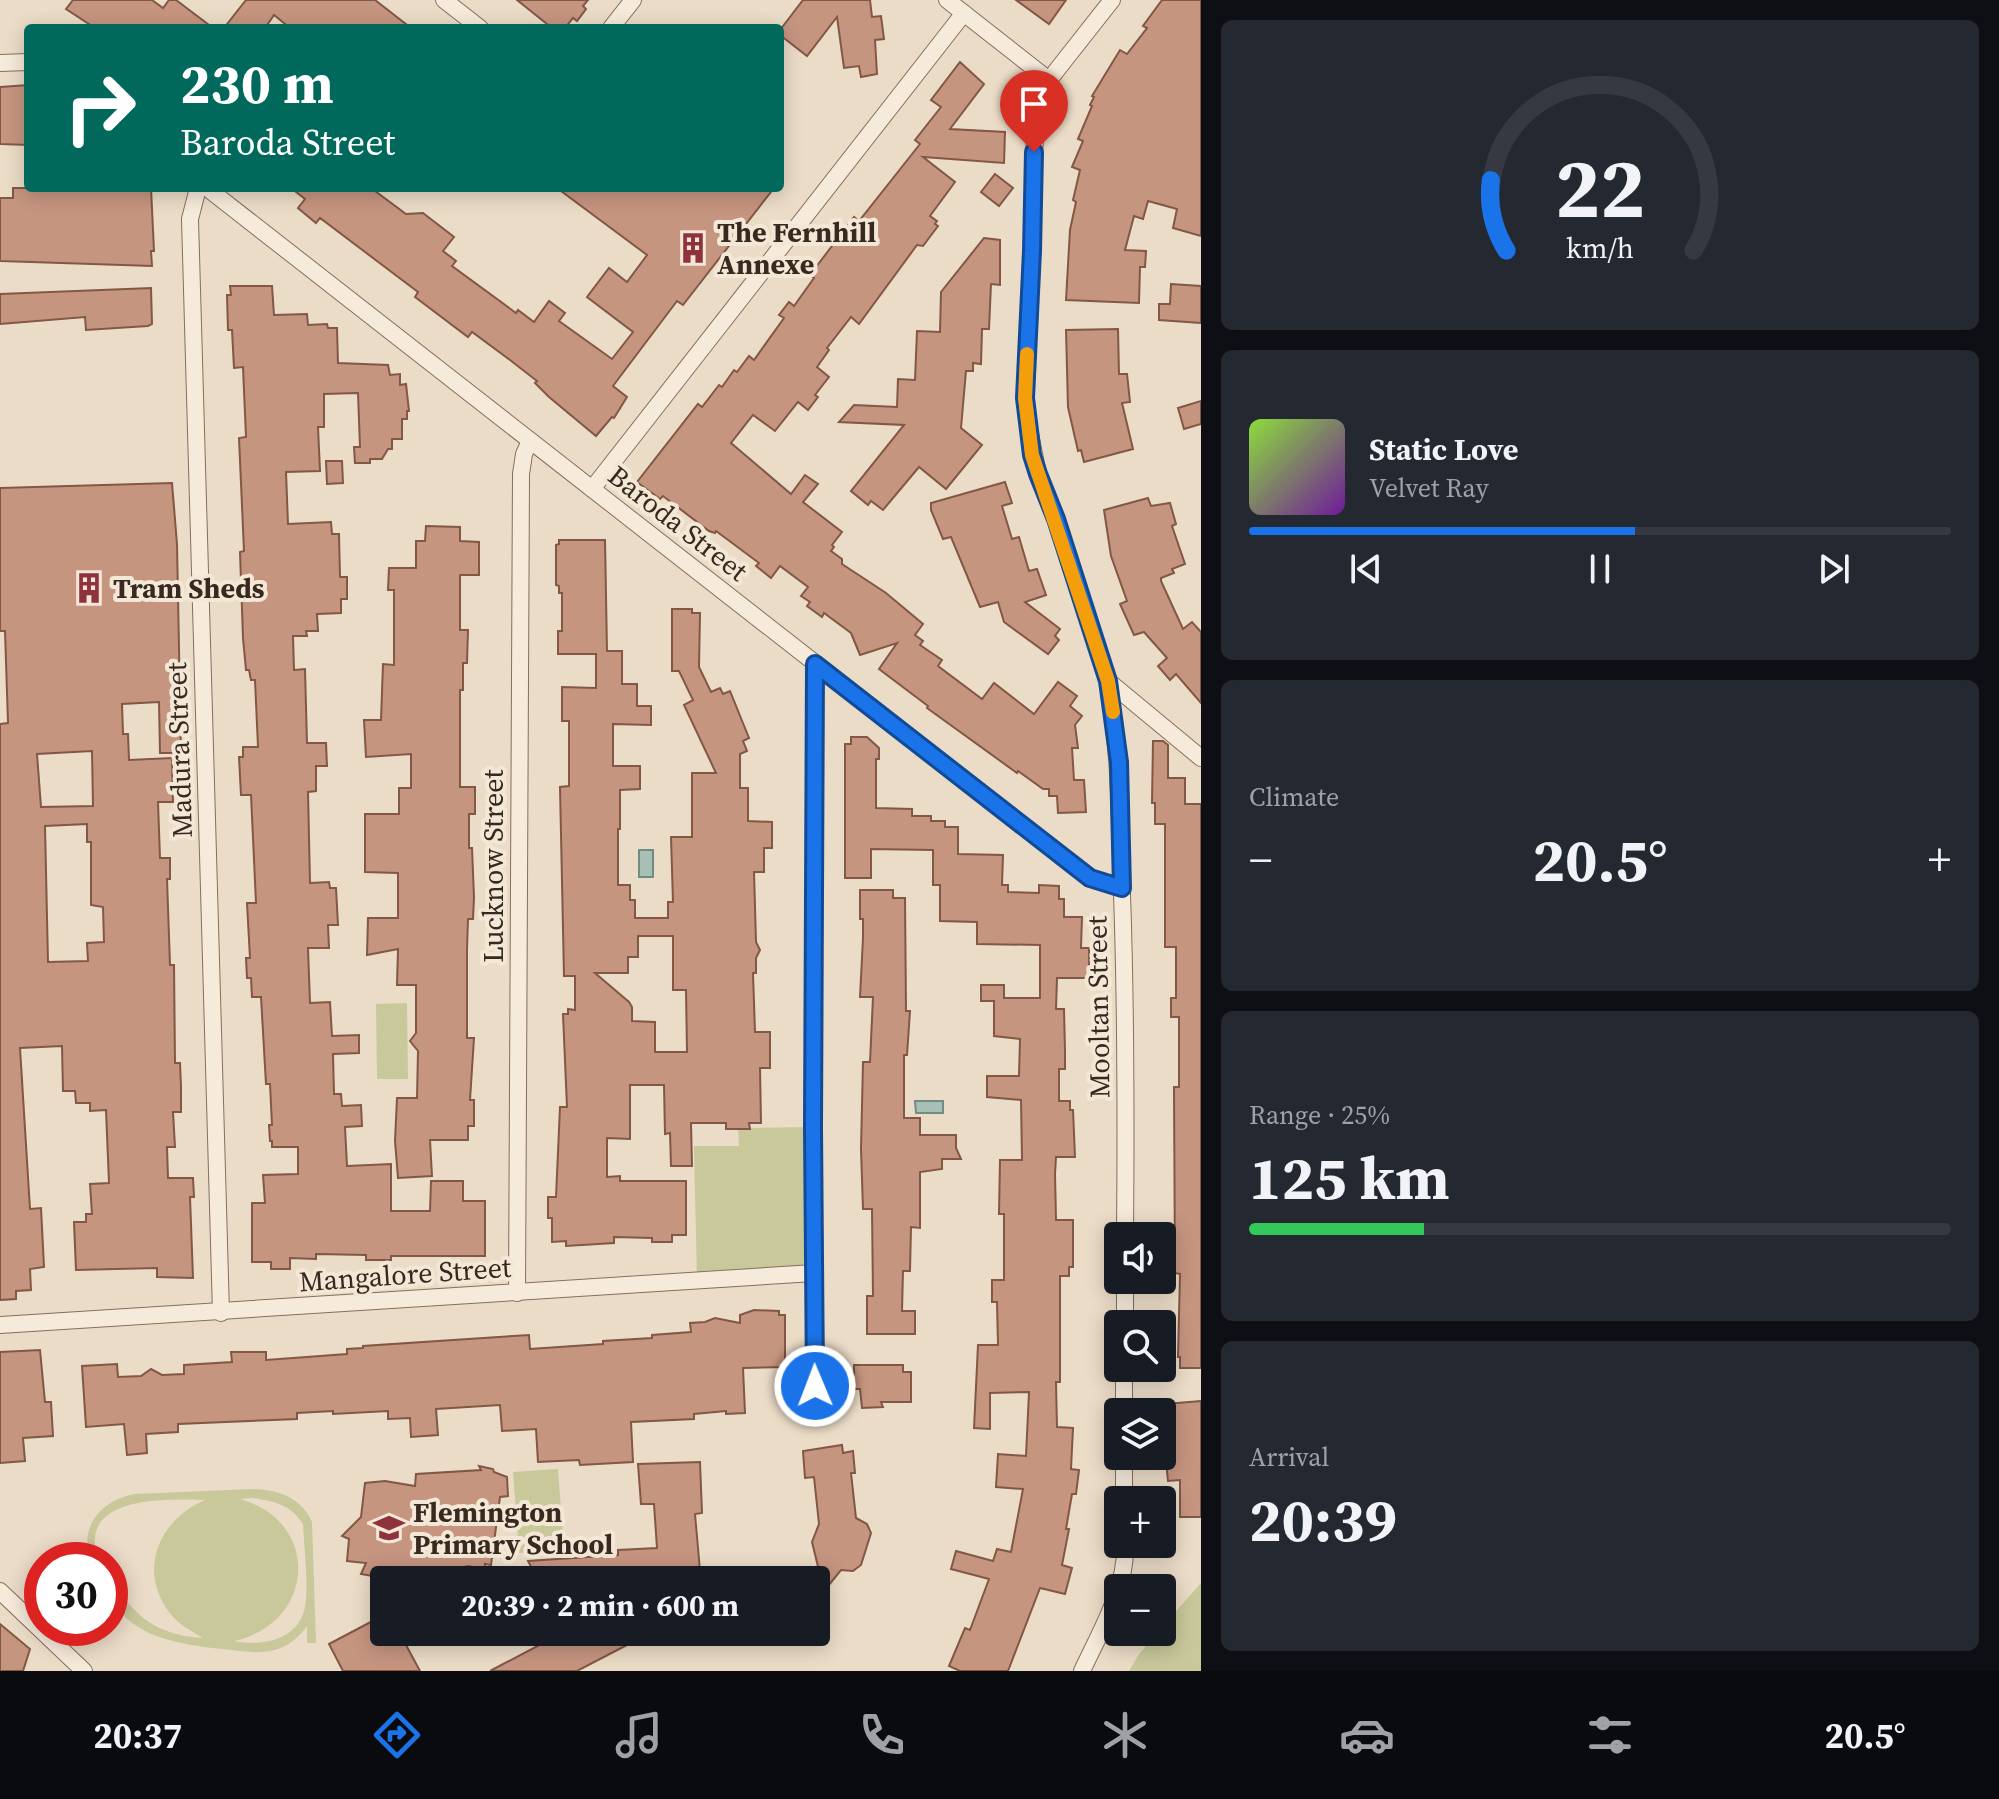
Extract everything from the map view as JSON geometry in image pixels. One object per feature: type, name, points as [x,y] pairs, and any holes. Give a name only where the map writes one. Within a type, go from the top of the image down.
[{"type":"street","points":[[444,0],[475,24]]},
{"type":"street","points":[[614,24],[633,0]]},
{"type":"street","points":[[947,0],[1049,80],[1112,0]]},
{"type":"street","points":[[592,489],[964,13]]},
{"type":"street","points":[[0,63],[24,62]]},
{"type":"street","name":"Mooltan Street","points":[[1049,80],[1038,106],[1034,152],[1025,398],[1038,474],[1056,519],[1108,681],[1119,762],[1126,1025],[1125,1222]]},
{"type":"street","name":"Madura Street","points":[[197,192],[190,219],[221,1313]]},
{"type":"street","name":"Baroda Street","points":[[212,192],[1090,878],[1122,888]]},
{"type":"street","name":"Lucknow Street","points":[[517,1293],[521,474],[530,441]]},
{"type":"street","points":[[815,664],[816,1415]]},
{"type":"street","points":[[1108,681],[1201,758]]},
{"type":"street","name":"Mangalore Street","points":[[0,1325],[814,1273]]},
{"type":"street","points":[[1082,1671],[1116,1595],[1124,1558]]},
{"type":"street","points":[[1,1592],[84,1671]]},
{"type":"green space","points":[[407,1003],[408,1079],[377,1079],[376,1004]]},
{"type":"green space","points":[[813,1127],[814,1273],[697,1281],[694,1146],[739,1146],[738,1128]]},
{"type":"green space","points":[[558,1469],[564,1550],[519,1553],[513,1472]]},
{"type":"green space","points":[[252,1489],[280,1493],[302,1506],[312,1522],[316,1643],[307,1643],[307,1626],[298,1637],[278,1649],[237,1651],[168,1640],[134,1624],[128,1618],[128,1603],[148,1622],[160,1628],[203,1638],[169,1612],[160,1596],[154,1563],[165,1532],[176,1519],[205,1500],[149,1501],[129,1505],[112,1512],[100,1523],[95,1542],[87,1542],[96,1516],[103,1508],[123,1497]],"holes":[[[240,1499],[275,1503],[287,1508],[303,1524],[305,1607],[295,1627],[277,1639],[256,1643],[234,1641],[261,1631],[281,1614],[293,1594],[298,1572],[295,1549],[285,1528],[266,1511]]]},
{"type":"green space","points":[[1201,1583],[1201,1671],[1129,1671],[1146,1646],[1176,1646],[1176,1611]]},
{"type":"shaded area","points":[[639,850],[653,850],[653,877],[639,877]]},
{"type":"shaded area","points":[[915,1101],[943,1101],[943,1113],[916,1113]]},
{"type":"building","points":[[73,0],[152,0],[163,8],[169,0],[176,0],[208,24],[89,24],[66,9]]},
{"type":"building","points":[[246,0],[375,0],[406,24],[285,24],[274,15],[268,24],[227,24]]},
{"type":"building","points":[[517,0],[588,0],[583,6],[586,9],[577,21],[573,18],[568,24],[547,24]]},
{"type":"building","points":[[803,0],[870,0],[872,17],[881,16],[884,39],[875,40],[877,74],[861,77],[859,66],[844,68],[837,17],[807,56],[784,38],[784,25]]},
{"type":"building","points":[[1016,0],[1066,0],[1049,24]]},
{"type":"building","points":[[1162,0],[1201,0],[1201,236],[1173,228],[1177,209],[1148,201],[1143,219],[1134,216],[1125,250],[1146,251],[1145,267],[1140,267],[1139,303],[1066,300],[1070,230],[1076,202],[1073,200],[1080,170],[1072,167],[1083,141],[1078,139],[1092,106],[1092,96],[1120,50],[1127,54],[1147,28],[1143,26]]},
{"type":"building","points":[[960,62],[984,84],[950,129],[1005,132],[1004,163],[923,157],[955,182],[930,216],[938,226],[923,246],[917,245],[859,324],[851,317],[827,348],[829,350],[817,367],[829,377],[808,410],[798,402],[775,431],[753,415],[731,443],[791,494],[805,475],[818,484],[803,502],[842,532],[831,551],[842,559],[842,564],[886,593],[923,624],[915,635],[923,641],[920,645],[942,660],[938,666],[982,699],[994,683],[1034,714],[1058,682],[1077,696],[1070,706],[1082,716],[1075,725],[1078,748],[1072,748],[1074,780],[1084,780],[1086,812],[1058,813],[1057,796],[1049,796],[1049,789],[1043,789],[1017,773],[879,669],[897,643],[860,655],[851,633],[824,613],[822,617],[807,606],[810,602],[801,596],[808,587],[780,566],[771,578],[756,566],[759,563],[716,531],[709,531],[663,496],[660,499],[637,482],[698,404],[702,407],[719,385],[722,387],[749,356],[754,360],[784,318],[779,315],[789,302],[794,306],[814,278],[810,275],[854,217],[859,221],[920,144],[915,140],[941,107],[931,100]]},
{"type":"building","points":[[24,85],[24,145],[0,144],[0,87]]},
{"type":"building","points":[[995,174],[1013,188],[999,206],[981,192]]},
{"type":"building","points":[[13,188],[24,188],[24,192],[151,192],[152,266],[0,261],[0,198],[13,198]]},
{"type":"building","points":[[296,192],[376,192],[406,214],[423,213],[454,237],[443,251],[456,261],[452,266],[516,313],[518,310],[534,322],[549,301],[565,313],[559,321],[612,359],[633,332],[587,297],[609,268],[627,282],[647,255],[562,192],[771,192],[683,305],[677,301],[613,386],[627,397],[614,418],[596,436],[510,360],[472,332],[468,337],[415,297],[418,292],[320,218],[316,223],[298,208],[305,199]]},
{"type":"building","points":[[984,238],[1000,240],[1000,285],[991,284],[989,329],[982,329],[981,364],[973,363],[973,371],[966,371],[961,428],[982,445],[946,489],[919,467],[883,510],[871,501],[868,505],[851,491],[904,425],[839,422],[854,405],[897,407],[898,379],[915,380],[917,331],[940,332],[941,292]]},
{"type":"building","points":[[1171,284],[1201,286],[1201,323],[1159,320],[1159,304],[1170,304]]},
{"type":"building","points":[[230,286],[272,286],[274,315],[307,314],[308,325],[327,324],[328,328],[337,328],[338,363],[388,365],[390,375],[400,374],[400,385],[406,384],[409,411],[407,419],[402,419],[402,439],[392,439],[392,449],[388,449],[382,459],[355,463],[354,447],[360,447],[358,393],[324,394],[324,427],[318,427],[320,471],[286,472],[288,524],[331,522],[332,534],[339,534],[340,577],[347,577],[347,599],[341,599],[341,613],[317,614],[318,631],[306,631],[307,636],[293,636],[294,670],[305,669],[307,743],[326,743],[327,766],[316,766],[316,791],[308,792],[310,883],[329,882],[330,888],[336,888],[338,925],[328,925],[329,948],[308,948],[310,1003],[330,1002],[332,1036],[359,1035],[359,1053],[333,1054],[334,1094],[341,1094],[342,1106],[361,1105],[362,1126],[345,1127],[347,1166],[391,1164],[391,1211],[430,1211],[431,1181],[463,1181],[463,1201],[485,1201],[485,1256],[391,1256],[391,1260],[366,1260],[366,1255],[316,1254],[316,1259],[290,1258],[290,1269],[271,1269],[271,1262],[252,1262],[252,1203],[265,1203],[263,1175],[298,1174],[298,1147],[272,1147],[270,1141],[270,1084],[266,1084],[261,997],[252,997],[251,978],[247,978],[246,958],[250,958],[247,903],[256,903],[251,795],[241,795],[239,757],[243,757],[243,747],[258,747],[255,680],[251,680],[249,670],[246,670],[243,638],[240,552],[244,551],[239,438],[246,437],[243,367],[234,368],[232,330],[228,330],[227,295],[231,295]]},
{"type":"building","points":[[151,288],[152,324],[148,326],[86,330],[85,317],[0,324],[0,294]]},
{"type":"building","points":[[1118,329],[1119,374],[1127,374],[1130,402],[1122,403],[1133,449],[1084,462],[1081,450],[1078,451],[1068,407],[1066,330]]},
{"type":"building","points":[[1201,401],[1201,424],[1184,429],[1178,408]]},
{"type":"building","points":[[326,461],[342,461],[343,483],[327,484]]},
{"type":"building","points":[[1005,482],[1012,503],[1002,506],[1012,539],[1019,537],[1029,571],[1037,569],[1046,595],[1025,602],[1060,629],[1055,636],[1059,640],[1048,654],[1004,622],[998,602],[980,607],[951,537],[943,539],[931,510],[931,503]]},
{"type":"building","points":[[172,483],[177,544],[181,753],[160,753],[159,702],[122,704],[123,734],[128,734],[129,760],[172,758],[173,802],[158,802],[160,858],[170,858],[170,879],[167,879],[170,965],[174,965],[175,1063],[180,1063],[181,1086],[181,1112],[173,1112],[175,1147],[167,1147],[168,1178],[193,1178],[194,1197],[190,1197],[193,1278],[157,1277],[157,1268],[76,1270],[74,1222],[86,1222],[86,1214],[92,1214],[90,1184],[109,1183],[106,1110],[90,1111],[90,1103],[76,1103],[75,1091],[63,1091],[62,1046],[20,1048],[30,1209],[41,1208],[44,1267],[30,1269],[31,1290],[16,1291],[16,1299],[0,1300],[0,724],[8,723],[5,631],[0,631],[0,488]],"holes":[[[92,751],[93,806],[41,807],[37,754]],[[87,824],[87,842],[91,842],[91,905],[103,907],[104,942],[87,943],[88,961],[48,962],[45,826]]]},
{"type":"building","points":[[1148,498],[1151,506],[1170,503],[1176,524],[1172,526],[1185,564],[1172,569],[1174,573],[1161,578],[1161,581],[1183,629],[1192,622],[1201,632],[1201,703],[1176,674],[1170,680],[1158,666],[1167,658],[1144,632],[1134,635],[1120,604],[1127,601],[1111,556],[1104,510]]},
{"type":"building","points":[[426,526],[460,527],[460,541],[479,542],[479,575],[460,575],[460,630],[468,630],[467,663],[463,663],[463,690],[460,690],[460,787],[475,787],[475,814],[469,814],[474,897],[473,919],[468,919],[467,950],[467,1038],[474,1038],[470,1100],[474,1100],[474,1126],[468,1126],[468,1140],[430,1140],[432,1176],[398,1178],[395,1141],[397,1098],[417,1098],[418,1051],[410,1041],[416,1033],[416,985],[397,985],[398,949],[367,955],[368,918],[398,918],[398,873],[365,872],[365,814],[399,814],[399,788],[411,788],[411,754],[366,757],[364,720],[381,720],[383,664],[394,665],[394,590],[388,590],[389,568],[416,568],[416,541],[425,541]]},
{"type":"building","points":[[559,540],[605,540],[607,651],[622,651],[622,684],[637,684],[637,706],[651,706],[651,725],[613,724],[613,766],[640,766],[640,789],[620,790],[618,829],[618,885],[630,885],[630,900],[635,900],[635,918],[668,918],[668,902],[673,902],[671,837],[692,837],[692,773],[716,773],[684,705],[693,700],[679,671],[672,671],[672,609],[692,609],[692,613],[700,613],[699,667],[711,692],[720,688],[723,694],[730,691],[749,738],[743,741],[747,751],[740,754],[740,788],[748,788],[748,821],[772,822],[772,848],[764,848],[764,872],[754,872],[756,942],[760,950],[756,958],[756,973],[753,973],[755,1032],[770,1032],[770,1068],[760,1068],[761,1123],[749,1123],[750,1129],[726,1129],[726,1123],[691,1123],[692,1166],[671,1166],[670,1133],[665,1134],[664,1085],[630,1085],[630,1139],[607,1138],[607,1177],[620,1176],[620,1181],[686,1181],[686,1235],[672,1235],[672,1242],[614,1237],[614,1243],[566,1246],[566,1241],[552,1242],[552,1218],[548,1218],[548,1197],[556,1197],[560,1107],[567,1107],[563,1014],[568,1014],[568,1009],[575,1010],[575,976],[564,976],[560,787],[569,786],[569,721],[562,721],[562,687],[596,688],[596,654],[558,654],[558,631],[562,631],[562,593],[556,585],[556,545]],"holes":[[[638,936],[673,936],[673,990],[686,990],[687,1052],[655,1052],[655,1022],[632,1021],[629,1002],[595,973],[628,973],[628,957],[638,957]]]},
{"type":"building","points":[[851,737],[867,737],[879,748],[879,759],[876,759],[876,808],[912,809],[912,816],[931,816],[931,821],[945,821],[945,827],[958,827],[958,854],[1003,855],[1002,885],[1008,885],[1008,892],[1039,893],[1039,885],[1059,886],[1059,899],[1064,899],[1064,917],[1082,917],[1081,948],[1089,948],[1089,978],[1057,978],[1056,1009],[1064,1009],[1065,1069],[1059,1069],[1059,1101],[1070,1101],[1070,1110],[1073,1110],[1075,1157],[1056,1157],[1055,1174],[1056,1220],[1073,1220],[1073,1267],[1069,1267],[1069,1276],[1060,1276],[1060,1382],[1056,1382],[1057,1427],[1073,1428],[1071,1469],[1079,1470],[1076,1494],[1072,1494],[1062,1565],[1072,1568],[1065,1594],[1040,1588],[1008,1671],[960,1671],[949,1666],[965,1628],[970,1630],[989,1579],[951,1569],[956,1551],[993,1561],[997,1549],[1011,1552],[1023,1489],[996,1487],[998,1454],[1026,1456],[1029,1392],[990,1393],[990,1429],[974,1428],[978,1345],[998,1345],[997,1302],[992,1302],[992,1280],[1004,1280],[1004,1214],[999,1214],[1000,1160],[1022,1160],[1021,1100],[987,1097],[987,1076],[1019,1076],[1020,1039],[994,1036],[994,1001],[981,1001],[981,985],[1004,985],[1004,998],[1040,998],[1040,945],[977,944],[977,922],[940,921],[940,885],[933,885],[933,850],[871,849],[871,878],[845,878],[845,744],[851,744]]},
{"type":"building","points":[[1153,741],[1163,741],[1168,745],[1168,778],[1185,778],[1185,804],[1201,804],[1201,1368],[1180,1368],[1178,1357],[1180,1274],[1176,1273],[1174,1087],[1179,1087],[1179,1017],[1171,1017],[1171,998],[1176,998],[1176,947],[1165,947],[1165,824],[1155,824],[1155,803],[1152,803]]},
{"type":"building","points":[[860,890],[893,890],[893,898],[905,898],[906,1011],[910,1011],[907,1055],[904,1055],[904,1118],[920,1118],[920,1135],[956,1135],[956,1148],[961,1159],[942,1159],[942,1169],[920,1172],[920,1228],[911,1227],[910,1271],[903,1271],[902,1311],[915,1311],[915,1334],[867,1334],[867,1296],[873,1296],[872,1209],[863,1209],[861,1149],[863,1062],[870,1062],[873,997],[860,997],[863,919],[860,919]]},
{"type":"building","points":[[754,1310],[779,1311],[779,1315],[785,1315],[785,1367],[743,1368],[745,1413],[726,1414],[726,1411],[694,1414],[694,1419],[631,1422],[633,1462],[580,1465],[579,1460],[538,1462],[536,1429],[502,1431],[500,1405],[436,1409],[438,1435],[411,1437],[410,1418],[388,1419],[388,1411],[297,1413],[297,1419],[178,1424],[178,1432],[146,1434],[147,1453],[127,1455],[124,1424],[86,1427],[82,1366],[117,1364],[118,1377],[141,1376],[151,1369],[162,1375],[184,1374],[184,1365],[232,1362],[231,1352],[266,1352],[266,1360],[347,1354],[347,1349],[363,1346],[529,1335],[530,1349],[603,1344],[603,1341],[691,1332],[690,1323],[715,1318],[740,1323],[740,1315]]},
{"type":"building","points":[[40,1350],[45,1402],[51,1402],[53,1436],[23,1438],[25,1461],[0,1463],[0,1352]]},
{"type":"building","points":[[854,1365],[903,1365],[903,1372],[911,1372],[911,1402],[881,1402],[883,1407],[862,1408],[860,1389],[854,1389]]},
{"type":"building","points":[[1201,1401],[1201,1517],[1180,1517],[1180,1480],[1168,1481],[1167,1470],[1176,1470],[1176,1403]]},
{"type":"building","points":[[842,1445],[843,1453],[853,1451],[855,1473],[851,1473],[856,1518],[867,1524],[871,1533],[861,1565],[853,1571],[841,1570],[830,1584],[830,1566],[818,1566],[812,1542],[819,1524],[814,1477],[805,1478],[803,1451]]},
{"type":"building","points":[[700,1462],[702,1513],[695,1514],[700,1566],[531,1566],[528,1561],[618,1555],[618,1550],[657,1548],[654,1504],[641,1504],[638,1464]]},
{"type":"building","points":[[479,1466],[507,1477],[508,1496],[500,1497],[491,1565],[370,1566],[370,1576],[361,1574],[366,1563],[347,1561],[349,1539],[342,1536],[361,1517],[365,1483],[385,1481],[415,1486],[416,1474],[481,1470]]},
{"type":"building","points":[[370,1622],[370,1646],[407,1646],[420,1671],[343,1671],[329,1644]]},
{"type":"building","points":[[0,1624],[30,1649],[23,1671],[0,1671]]},
{"type":"building","points":[[537,1646],[625,1646],[577,1671],[490,1671]]},
{"type":"slow traffic","points":[[1027,354],[1025,398],[1032,455],[1108,681],[1113,712]]},
{"type":"place","name":"The Fernhill Annexe","points":[[693,248]]},
{"type":"place","name":"Tram Sheds","points":[[89,588]]},
{"type":"place","name":"Flemington Primary School","points":[[389,1528]]},
{"type":"route","points":[[815,1386],[815,664],[1090,878],[1122,888],[1119,762],[1108,681],[1032,455],[1027,419],[1025,398],[1034,152]]}]
